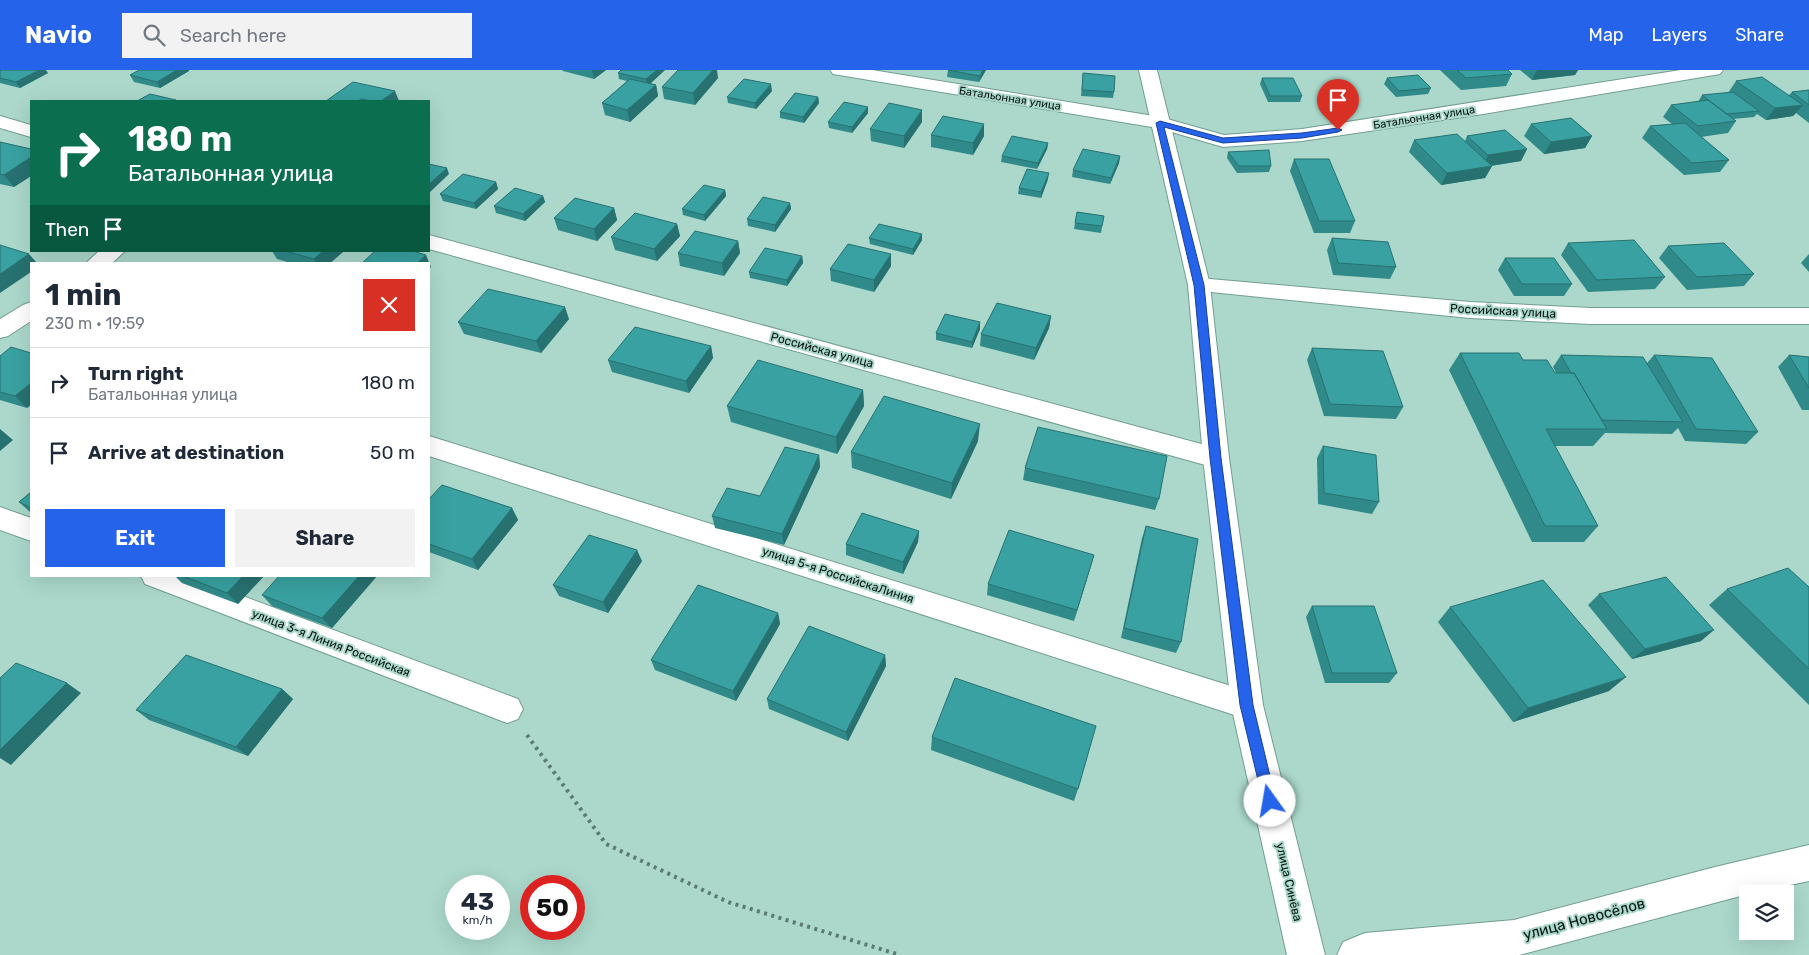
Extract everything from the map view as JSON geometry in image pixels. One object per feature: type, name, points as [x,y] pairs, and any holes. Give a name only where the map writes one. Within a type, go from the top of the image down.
[{"type":"street","name":"Батальонная улица","points":[[840,70],[1160,123],[1223,141],[1302,135],[1483,108],[1714,70]]},
{"type":"street","name":"улица Синёва","points":[[1148,70],[1199,285],[1216,458],[1247,705],[1306,955]]},
{"type":"street","points":[[1,123],[30,131]]},
{"type":"street","name":"Российская улица","points":[[430,242],[1216,458]]},
{"type":"street","points":[[99,262],[113,252]]},
{"type":"street","name":"Российская улица","points":[[1199,285],[1470,310],[1591,316],[1809,316]]},
{"type":"street","points":[[0,330],[28,316]]},
{"type":"street","name":"улица 5-я РоссийскаЛиния","points":[[430,446],[1247,705]]},
{"type":"street","points":[[0,518],[30,530]]},
{"type":"street","name":"улица 3-я Линия Российская","points":[[158,577],[507,709]]},
{"type":"street","name":"улица Новосёлов","points":[[1356,955],[1365,952],[1514,938],[1715,885],[1809,863]]},
{"type":"path","points":[[507,709],[606,844],[728,902],[900,955]]},
{"type":"building","points":[[0,70],[39,70],[16,82],[0,78]]},
{"type":"building","points":[[139,70],[177,70],[157,82],[130,75]]},
{"type":"building","points":[[621,70],[657,70],[646,79],[618,73]]},
{"type":"building","points":[[678,70],[713,70],[693,93],[662,87]]},
{"type":"building","points":[[948,70],[983,70],[980,76]]},
{"type":"building","points":[[1457,70],[1508,70],[1512,74],[1466,78]]},
{"type":"building","points":[[1083,73],[1115,76],[1114,92],[1082,90]]},
{"type":"building","points":[[1418,75],[1431,88],[1399,91],[1387,78]]},
{"type":"building","points":[[1762,77],[1803,105],[1775,108],[1736,81]]},
{"type":"building","points":[[1262,78],[1293,78],[1302,96],[1270,96]]},
{"type":"building","points":[[630,79],[656,85],[627,110],[602,103]]},
{"type":"building","points":[[744,79],[771,84],[755,103],[727,97]]},
{"type":"building","points":[[353,82],[395,91],[382,100],[327,100]]},
{"type":"building","points":[[1809,90],[1809,105],[1792,92]]},
{"type":"building","points":[[1733,92],[1759,111],[1727,114],[1702,95]]},
{"type":"building","points":[[795,93],[818,97],[803,117],[780,112]]},
{"type":"building","points":[[150,94],[176,100],[139,100]]},
{"type":"building","points":[[1708,100],[1736,121],[1698,126],[1671,105]]},
{"type":"building","points":[[844,102],[868,107],[852,127],[828,122]]},
{"type":"building","points":[[889,103],[922,110],[904,136],[870,129]]},
{"type":"building","points":[[943,116],[984,124],[973,143],[931,135]]},
{"type":"building","points":[[1571,118],[1592,136],[1551,142],[1531,124]]},
{"type":"building","points":[[1685,123],[1729,160],[1692,163],[1650,126]]},
{"type":"building","points":[[1505,130],[1527,149],[1488,155],[1467,136]]},
{"type":"building","points":[[1457,134],[1492,166],[1447,173],[1414,140]]},
{"type":"building","points":[[1012,136],[1048,143],[1038,163],[1002,156]]},
{"type":"building","points":[[0,142],[30,149],[30,158],[4,175],[0,174]]},
{"type":"building","points":[[1083,149],[1120,156],[1111,178],[1073,170]]},
{"type":"building","points":[[1269,150],[1271,166],[1239,166],[1228,152]]},
{"type":"building","points":[[1294,159],[1329,159],[1355,221],[1319,221]]},
{"type":"building","points":[[430,164],[447,168],[430,183]]},
{"type":"building","points":[[1027,169],[1049,173],[1041,192],[1019,188]]},
{"type":"building","points":[[463,174],[496,182],[474,203],[440,194]]},
{"type":"building","points":[[704,185],[725,190],[704,215],[682,209]]},
{"type":"building","points":[[515,188],[543,196],[523,214],[494,206]]},
{"type":"building","points":[[763,197],[790,203],[775,225],[747,219]]},
{"type":"building","points":[[575,198],[614,208],[594,229],[554,218]]},
{"type":"building","points":[[1077,212],[1104,216],[1102,226],[1075,223]]},
{"type":"building","points":[[635,213],[677,224],[654,249],[611,237]]},
{"type":"building","points":[[879,224],[922,234],[913,249],[869,238]]},
{"type":"building","points":[[695,231],[738,241],[722,263],[678,253]]},
{"type":"building","points":[[1332,238],[1388,242],[1396,267],[1338,263]]},
{"type":"building","points":[[1634,240],[1665,277],[1597,280],[1568,243]]},
{"type":"building","points":[[1724,243],[1754,274],[1697,277],[1668,246]]},
{"type":"building","points":[[848,244],[891,254],[874,280],[830,269]]},
{"type":"building","points":[[0,245],[29,254],[0,274]]},
{"type":"building","points":[[765,248],[802,256],[787,280],[749,272]]},
{"type":"building","points":[[289,252],[322,252],[314,259]]},
{"type":"building","points":[[374,252],[416,252],[426,255],[418,262],[363,262]]},
{"type":"building","points":[[1505,258],[1554,258],[1572,284],[1522,284]]},
{"type":"building","points":[[488,289],[565,307],[536,341],[458,322]]},
{"type":"building","points":[[997,303],[1051,316],[1036,348],[981,334]]},
{"type":"building","points":[[945,314],[980,322],[972,342],[936,333]]},
{"type":"building","points":[[635,327],[711,346],[686,381],[608,360]]},
{"type":"building","points":[[11,347],[30,353],[30,384],[15,396],[0,392],[0,356]]},
{"type":"building","points":[[1312,348],[1383,351],[1403,407],[1330,404]]},
{"type":"building","points":[[1460,353],[1519,353],[1523,360],[1547,360],[1555,373],[1574,373],[1607,429],[1546,429],[1598,526],[1545,526]]},
{"type":"building","points":[[1561,355],[1643,357],[1683,422],[1602,420]]},
{"type":"building","points":[[1654,355],[1712,358],[1758,432],[1696,429]]},
{"type":"building","points":[[1789,355],[1809,357],[1809,388]]},
{"type":"building","points":[[758,360],[863,390],[836,437],[727,406]]},
{"type":"building","points":[[884,396],[980,424],[952,483],[851,452]]},
{"type":"building","points":[[1038,427],[1167,456],[1159,499],[1025,468]]},
{"type":"building","points":[[1323,446],[1376,455],[1379,502],[1324,493]]},
{"type":"building","points":[[785,447],[819,455],[782,534],[712,516],[727,488],[760,496]]},
{"type":"building","points":[[442,485],[512,508],[472,559],[430,544],[430,498]]},
{"type":"building","points":[[30,493],[30,508],[19,502]]},
{"type":"building","points":[[862,513],[919,531],[903,562],[846,544]]},
{"type":"building","points":[[1146,526],[1198,539],[1181,642],[1124,628]]},
{"type":"building","points":[[1009,530],[1094,555],[1077,610],[988,584]]},
{"type":"building","points":[[589,535],[637,550],[603,602],[553,585]]},
{"type":"building","points":[[1788,568],[1809,587],[1809,669],[1727,589]]},
{"type":"building","points":[[186,577],[242,577],[227,593]]},
{"type":"building","points":[[278,577],[358,577],[322,618],[262,595]]},
{"type":"building","points":[[1666,577],[1714,630],[1645,649],[1599,594]]},
{"type":"building","points":[[1543,580],[1626,677],[1528,708],[1450,607]]},
{"type":"building","points":[[698,585],[778,613],[733,691],[651,660]]},
{"type":"building","points":[[1312,606],[1374,606],[1397,673],[1332,673]]},
{"type":"building","points":[[809,626],[885,655],[846,732],[767,699]]},
{"type":"building","points":[[186,655],[282,689],[236,747],[136,710]]},
{"type":"building","points":[[16,663],[67,683],[0,750],[0,678]]},
{"type":"building","points":[[955,678],[1096,726],[1078,789],[932,737]]},
{"type":"route","points":[[1270,801],[1247,705],[1216,458],[1199,285],[1160,123],[1223,141],[1302,135],[1338,130]]}]
